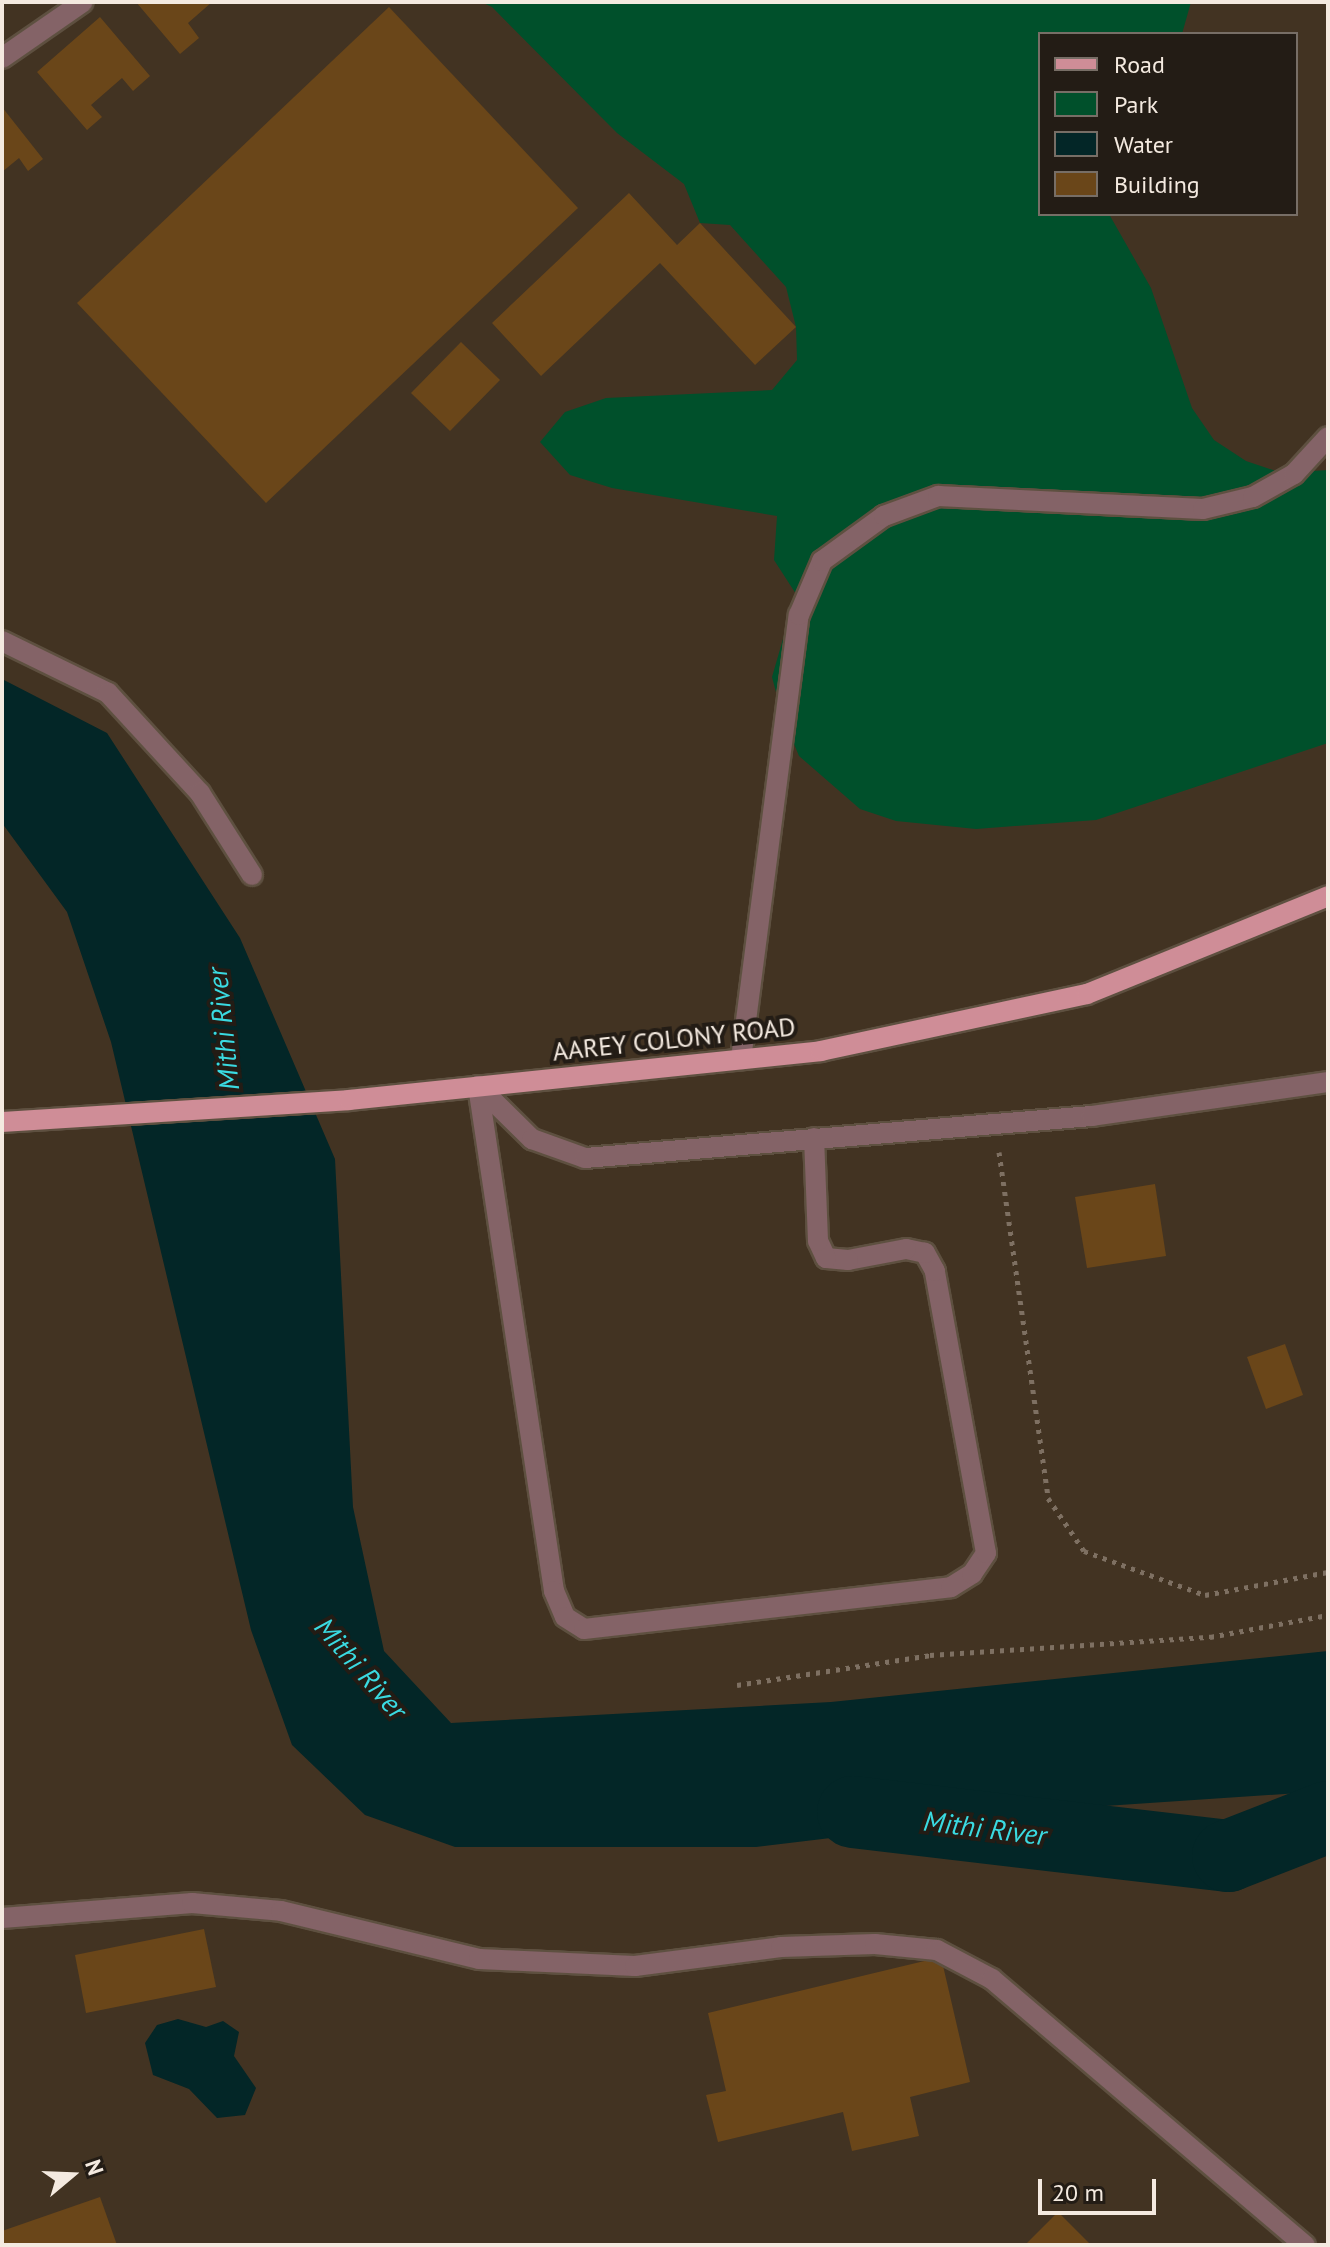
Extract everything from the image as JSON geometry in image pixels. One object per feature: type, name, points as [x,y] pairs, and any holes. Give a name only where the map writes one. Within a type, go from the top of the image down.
[{"type":"main road","name":"AAREY COLONY ROAD","points":[[2,1122],[349,1100],[821,1051],[1087,994],[1328,896]]},
{"type":"street","points":[[2,58],[83,2]]},
{"type":"street","points":[[741,1059],[799,615],[822,561],[884,516],[938,496],[1203,509],[1253,497],[1294,474],[1328,437]]},
{"type":"street","points":[[2,641],[108,693],[200,793],[252,875]]},
{"type":"street","points":[[478,1086],[532,1139],[585,1158],[1092,1116],[1328,1082]]},
{"type":"street","points":[[478,1086],[554,1591],[565,1617],[584,1629],[951,1587],[972,1574],[986,1553],[935,1271],[925,1253],[906,1249],[848,1260],[826,1258],[818,1241],[814,1138]]},
{"type":"street","points":[[2,1918],[192,1903],[281,1911],[479,1959],[635,1966],[781,1947],[875,1944],[937,1950],[992,1979],[1305,2245]]},
{"type":"path","points":[[994,1123],[1048,1498],[1084,1551],[1205,1595],[1328,1572]]},
{"type":"path","points":[[737,1685],[930,1655],[1210,1637],[1328,1615]]},
{"type":"green space","points":[[481,2],[1191,2],[1183,32],[1038,32],[1038,216],[1110,216],[1151,288],[1192,408],[1214,440],[1246,461],[1282,473],[1328,470],[1328,743],[1096,820],[976,829],[896,821],[860,809],[799,756],[782,715],[772,677],[796,594],[774,560],[777,516],[612,488],[570,475],[540,442],[565,412],[606,398],[772,390],[797,360],[796,327],[786,287],[730,225],[700,223],[684,184],[617,133],[492,7]]},
{"type":"water","points":[[2,679],[107,733],[240,938],[335,1159],[353,1507],[384,1651],[451,1723],[831,1702],[1328,1651],[1328,1791],[1090,1807],[756,1847],[455,1847],[365,1815],[292,1745],[251,1630],[111,1042],[67,912],[2,823]]},
{"type":"water","points":[[178,2019],[206,2027],[223,2021],[239,2032],[234,2056],[256,2088],[245,2115],[217,2118],[189,2089],[153,2075],[145,2043],[157,2025]]},
{"type":"building","points":[[136,2],[212,2],[188,23],[199,38],[180,54]]},
{"type":"building","points":[[389,7],[578,208],[266,503],[77,303]]},
{"type":"building","points":[[100,17],[150,76],[133,91],[122,78],[91,105],[102,117],[87,130],[37,72]]},
{"type":"building","points":[[2,107],[43,159],[28,171],[19,158],[2,172]]},
{"type":"building","points":[[629,193],[677,245],[700,223],[796,327],[755,365],[660,263],[541,376],[492,323]]},
{"type":"building","points":[[461,342],[500,380],[450,431],[411,393]]},
{"type":"building","points":[[1155,1184],[1166,1256],[1087,1268],[1075,1197]]},
{"type":"building","points":[[1285,1344],[1303,1395],[1266,1409],[1247,1357]]},
{"type":"building","points":[[204,1929],[216,1987],[86,2013],[75,1955]]},
{"type":"building","points":[[941,1957],[970,2082],[910,2097],[919,2136],[852,2151],[843,2112],[718,2142],[706,2095],[726,2091],[708,2013]]},
{"type":"building","points":[[100,2197],[117,2245],[2,2245],[2,2231]]},
{"type":"building","points":[[1058,2212],[1091,2245],[1025,2245]]},
{"type":"waterway","name":"Mithi River","points":[[853,1812],[1228,1856],[1328,1817]]}]
